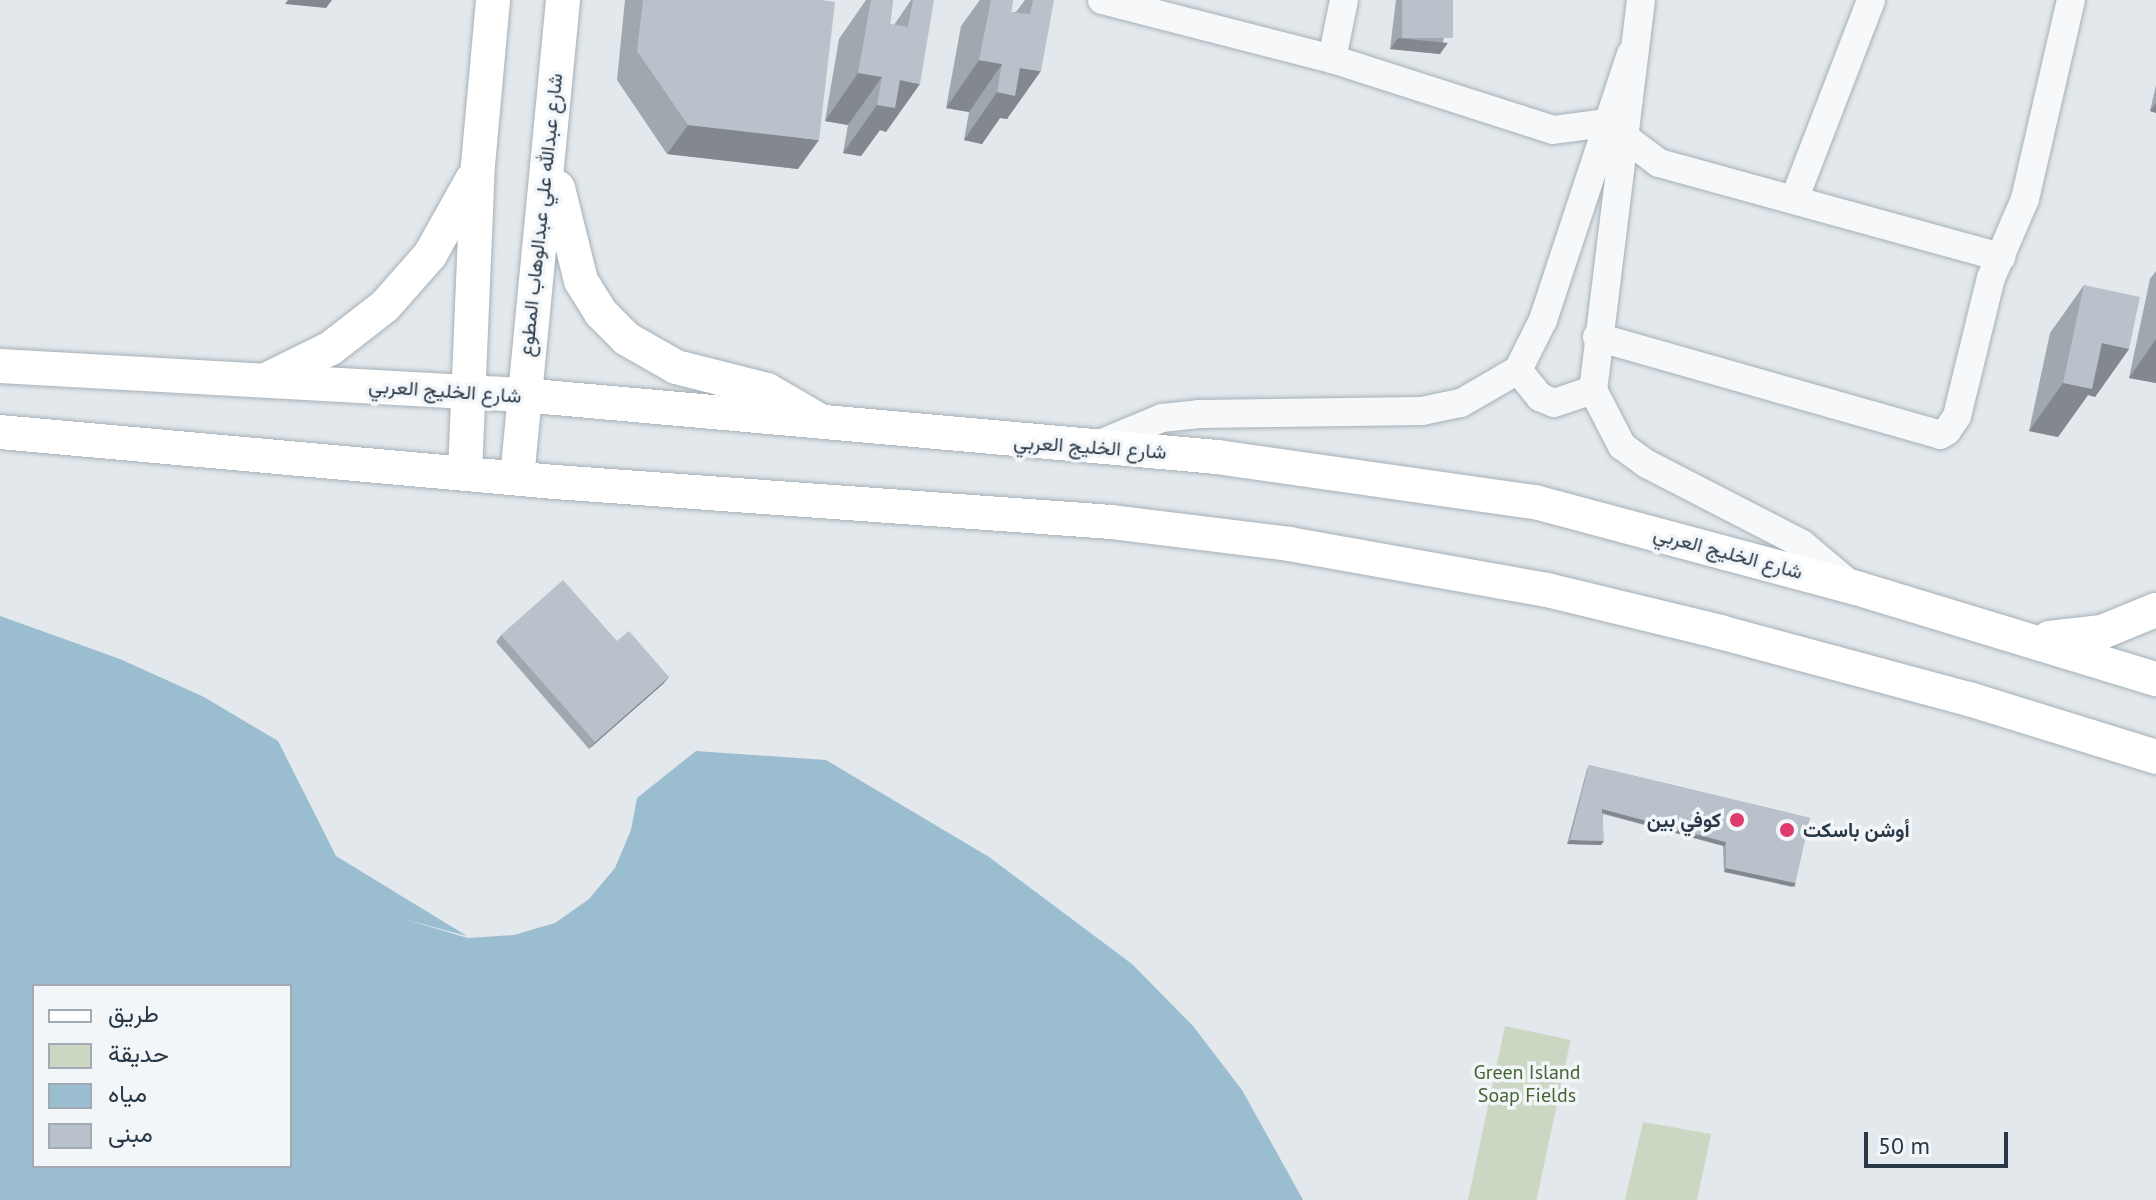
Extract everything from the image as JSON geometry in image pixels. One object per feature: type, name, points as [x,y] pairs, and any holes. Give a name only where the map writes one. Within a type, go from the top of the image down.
[{"type":"main road","points":[[465,473],[478,165],[493,0]]},
{"type":"main road","name":"شارع عبدالله علي عبدالوهاب المطوع","points":[[517,478],[522,395],[552,156],[563,0]]},
{"type":"main road","points":[[552,156],[574,264],[590,297],[613,327],[659,360],[767,390],[820,422]]},
{"type":"main road","points":[[270,378],[331,348],[385,306],[430,255],[478,165]]},
{"type":"main road","name":"شارع الخليج العربي","points":[[0,366],[270,378],[469,394],[522,395],[1217,457],[1535,502],[1853,587],[2156,679]]},
{"type":"main road","points":[[0,432],[517,478],[1111,522],[1289,544],[1547,590],[1720,632],[1969,699],[2156,757]]},
{"type":"main road","points":[[2029,638],[2102,632],[2156,610]]},
{"type":"street","points":[[1102,0],[1332,59],[1553,130],[1614,129],[1659,163],[2001,257]]},
{"type":"street","points":[[1332,59],[1344,0]]},
{"type":"street","points":[[1641,0],[1614,129],[1617,178],[1593,390],[1622,446],[1647,464],[1802,544],[1853,587]]},
{"type":"street","points":[[1794,200],[1871,0]]},
{"type":"street","points":[[1597,337],[1940,435],[1957,416],[1983,303],[2025,199],[2071,0]]},
{"type":"street","points":[[1095,446],[1162,418],[1199,414],[1422,411],[1461,403],[1518,370],[1543,320],[1589,172],[1614,129]]},
{"type":"street","points":[[1553,130],[1589,172]]},
{"type":"street","points":[[1617,178],[1659,163]]},
{"type":"street","points":[[1518,370],[1540,397],[1554,403],[1593,390]]},
{"type":"green space","name":"Green Island Soap Fields","points":[[1505,1026],[1571,1040],[1537,1200],[1468,1200]]},
{"type":"green space","points":[[1643,1122],[1711,1134],[1697,1200],[1625,1200]]},
{"type":"water","points":[[0,616],[120,659],[204,697],[278,741],[336,856],[467,936],[400,918],[468,938],[514,935],[555,923],[589,899],[615,868],[631,830],[637,798],[696,751],[826,760],[989,857],[1132,964],[1193,1026],[1242,1090],[1303,1200],[0,1200]]},
{"type":"building","points":[[643,0],[835,2],[819,140],[688,125],[637,51]]},
{"type":"building","points":[[871,0],[893,0],[890,24],[908,27],[913,0],[934,0],[920,84],[900,80],[895,108],[877,105],[882,77],[858,73]]},
{"type":"building","points":[[991,0],[1013,0],[1011,12],[1030,14],[1033,0],[1054,0],[1041,71],[1020,68],[1015,96],[997,92],[1002,64],[979,60]]},
{"type":"building","points":[[1402,0],[1453,0],[1453,38],[1402,38]]},
{"type":"building","points":[[2084,285],[2140,297],[2129,349],[2102,343],[2092,389],[2063,383]]},
{"type":"building","points":[[563,580],[617,641],[629,631],[669,677],[595,742],[501,635]]},
{"type":"building","points":[[1589,765],[1810,818],[1795,883],[1726,868],[1726,842],[1602,809],[1604,841],[1570,840]]},
{"type":"place","name":"كوفي بين","points":[[1737,820]]},
{"type":"place","name":"أوشن باسكت","points":[[1787,830]]}]
